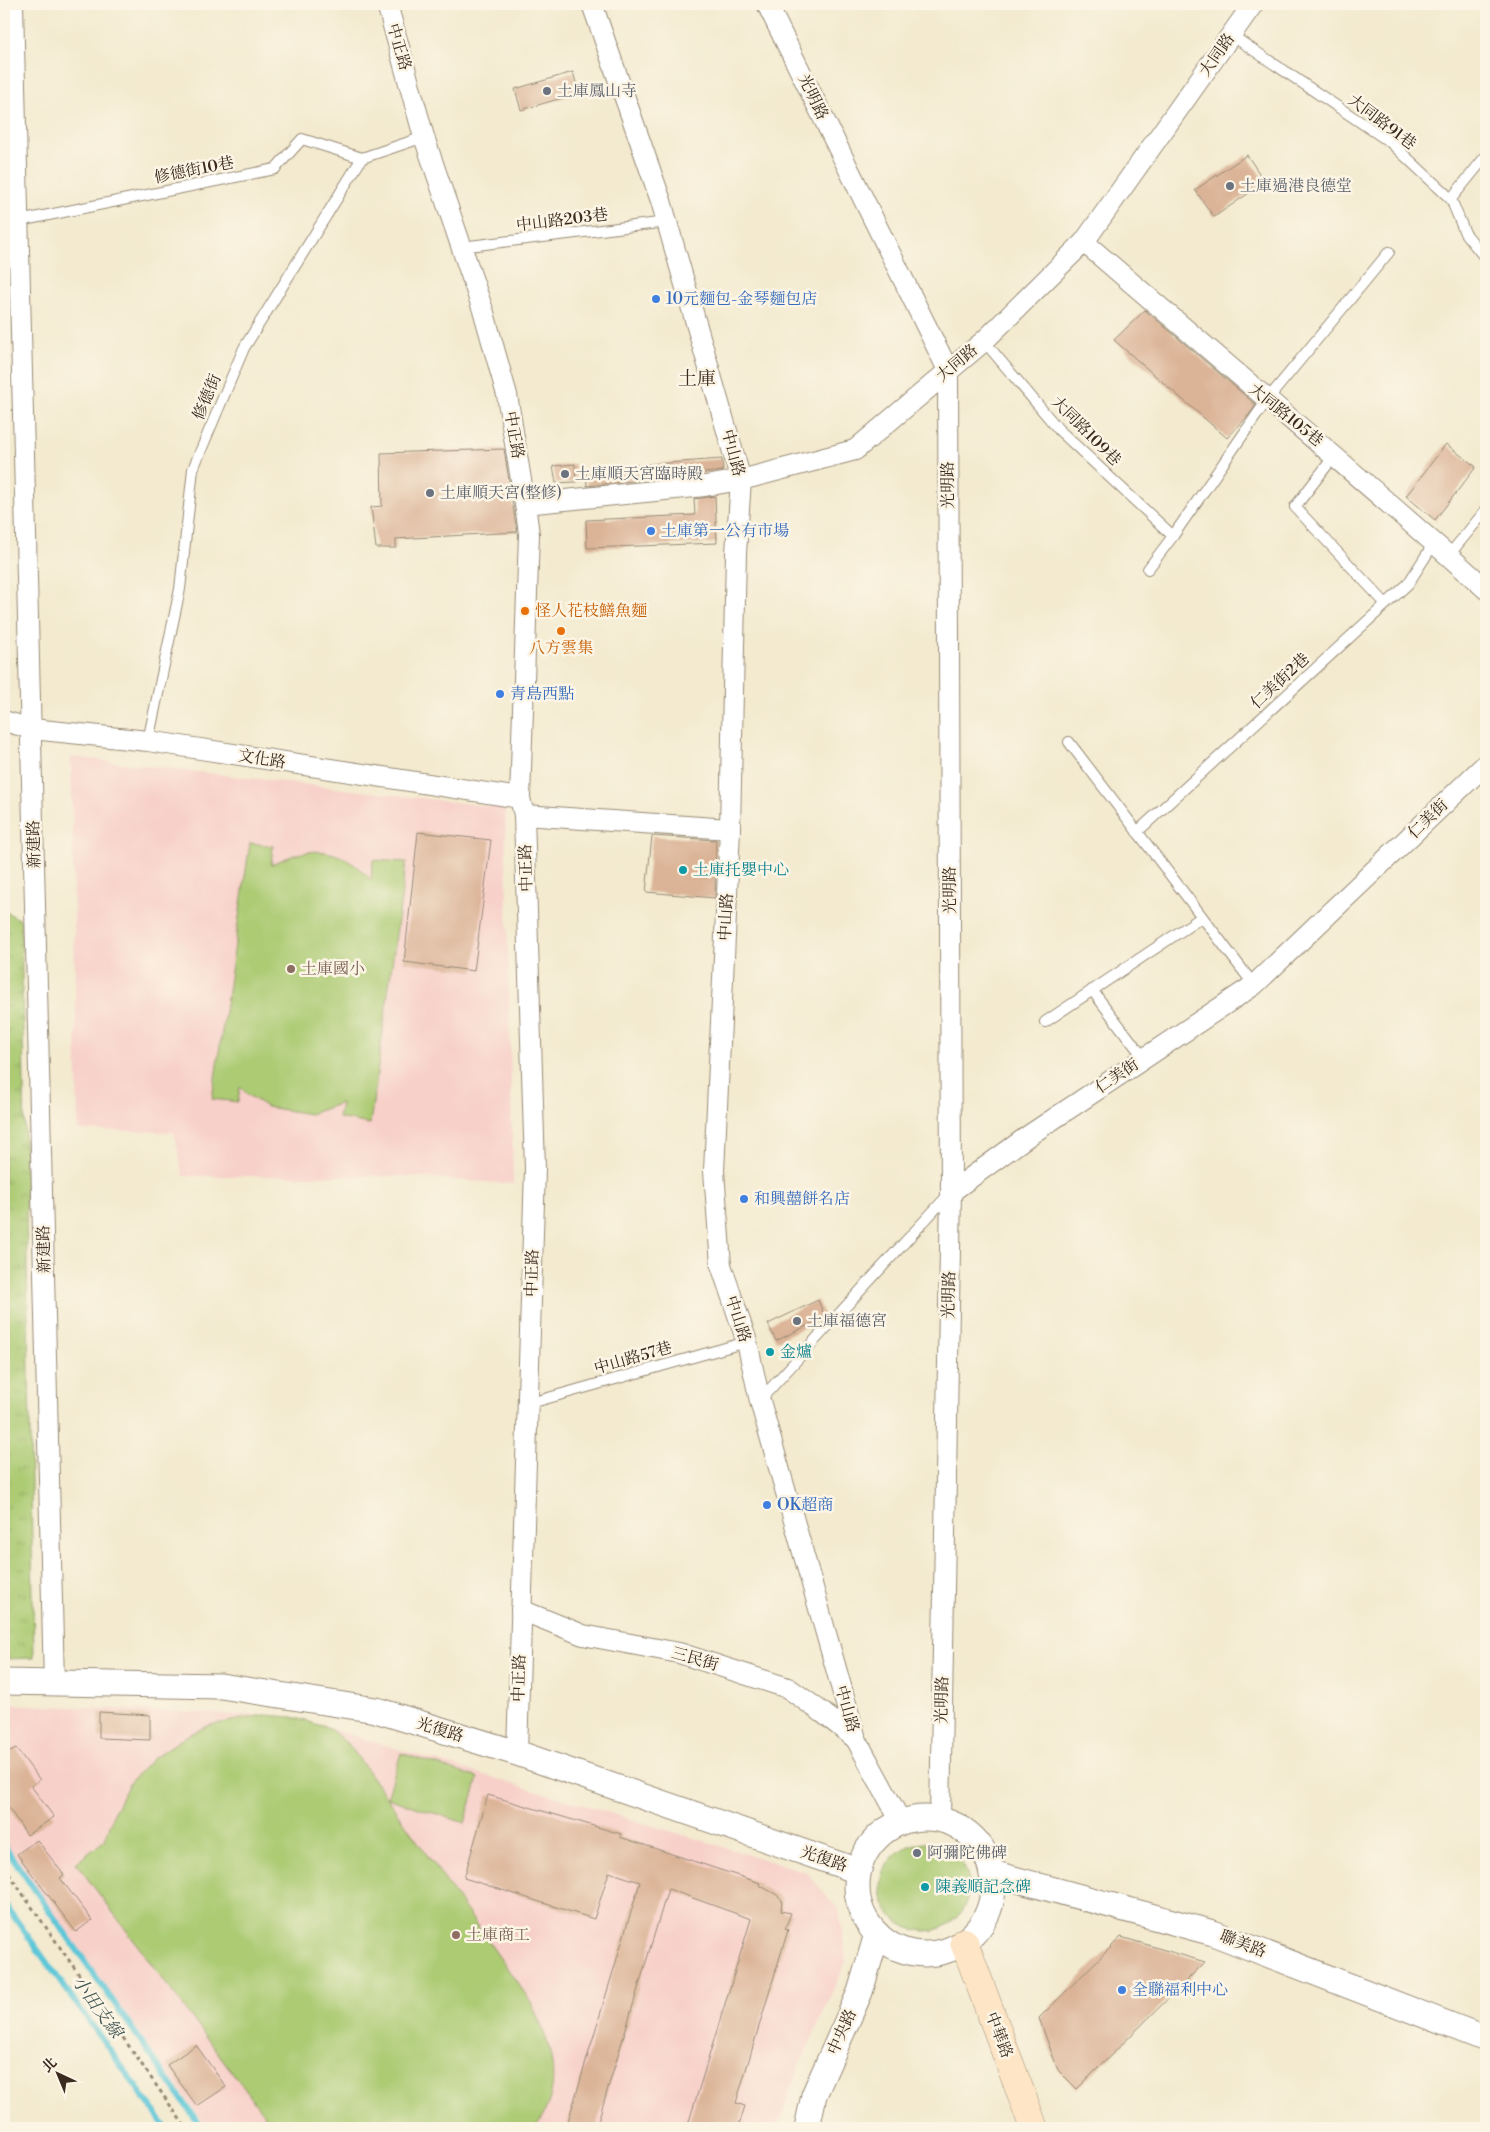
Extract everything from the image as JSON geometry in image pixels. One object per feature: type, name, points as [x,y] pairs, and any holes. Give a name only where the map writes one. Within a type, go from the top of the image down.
[{"type":"main road","name":"中華路","points":[[964,1942],[1034,2128]]},
{"type":"street","name":"新建路","points":[[13,4],[54,1684]]},
{"type":"street","name":"中正路","points":[[387,4],[424,137],[484,313],[507,395],[526,504],[529,534],[522,807],[535,1169],[517,1753]]},
{"type":"street","name":"中山路","points":[[592,4],[667,222],[741,480],[736,553],[730,829],[714,1171],[721,1265],[750,1341],[760,1401],[856,1739],[901,1822]]},
{"type":"street","name":"光明路","points":[[767,4],[948,370],[951,1192],[940,1819]]},
{"type":"street","name":"大同路","points":[[526,504],[706,486],[741,480],[855,450],[984,341],[1084,242],[1253,4]]},
{"type":"street","name":"大同路105巷","points":[[1084,242],[1267,400],[1335,455],[1486,589]]},
{"type":"street","name":"文化路","points":[[4,721],[32,729],[148,741],[522,807],[730,829]]},
{"type":"street","name":"仁美街","points":[[951,1192],[1028,1136],[1254,985],[1486,764]]},
{"type":"street","name":"三民街","points":[[521,1610],[583,1635],[679,1653],[788,1688],[824,1712],[856,1739]]},
{"type":"street","name":"光復路","points":[[4,1682],[221,1686],[376,1710],[517,1753],[858,1871]]},
{"type":"street","points":[[920,1818],[940,1819],[959,1826],[974,1838],[986,1854],[992,1873],[993,1893],[988,1912],[978,1929],[964,1942],[942,1952],[919,1954],[896,1948],[877,1934],[864,1916],[857,1894],[858,1871],[867,1851],[882,1834],[901,1822],[920,1818]]},
{"type":"street","name":"聯美路","points":[[992,1873],[1213,1933],[1486,2039]]},
{"type":"street","name":"中央路","points":[[807,2128],[814,2095],[860,1992],[877,1934]]},
{"type":"lane","name":"大同路91巷","points":[[1231,35],[1390,142],[1451,199],[1465,233],[1486,259]]},
{"type":"lane","points":[[362,158],[424,137]]},
{"type":"lane","name":"修德街10巷","points":[[19,221],[275,169],[302,139],[362,158]]},
{"type":"lane","points":[[1451,199],[1486,156]]},
{"type":"lane","name":"修德街","points":[[148,741],[180,588],[193,469],[244,348],[362,158]]},
{"type":"lane","name":"中山路203巷","points":[[461,248],[667,222]]},
{"type":"lane","points":[[1148,569],[1174,536],[1267,400],[1389,252]]},
{"type":"lane","name":"大同路109巷","points":[[984,341],[1059,430],[1174,536]]},
{"type":"lane","points":[[1335,455],[1295,507],[1386,604]]},
{"type":"lane","points":[[1442,549],[1486,510]]},
{"type":"lane","name":"仁美街2巷","points":[[1138,832],[1408,584],[1442,549]]},
{"type":"lane","points":[[1069,742],[1254,985]]},
{"type":"lane","points":[[1045,1022],[1202,917]]},
{"type":"lane","points":[[1092,990],[1144,1058]]},
{"type":"lane","name":"仁美街","points":[[760,1401],[951,1192]]},
{"type":"lane","name":"中山路57巷","points":[[527,1404],[750,1341]]},
{"type":"path","points":[[4,1867],[186,2128]]},
{"type":"shaded area","name":"土庫國小","points":[[71,757],[505,808],[513,1184],[402,1176],[183,1176],[174,1132],[78,1130]]},
{"type":"shaded area","name":"土庫商工","points":[[4,1704],[292,1717],[806,1872],[839,1910],[846,1961],[790,2088],[779,2128],[207,2128],[4,1843]]},
{"type":"green space","points":[[250,843],[273,846],[271,865],[299,854],[324,852],[348,860],[371,880],[373,860],[406,862],[370,1124],[338,1118],[341,1103],[310,1114],[267,1107],[248,1095],[240,1087],[238,1102],[212,1099]]},
{"type":"green space","points":[[4,911],[21,920],[34,1658],[4,1659]]},
{"type":"green space","points":[[264,1715],[292,1717],[329,1728],[350,1746],[531,2002],[549,2050],[553,2081],[545,2112],[535,2128],[274,2128],[76,1863],[105,1840],[115,1810],[130,1782],[152,1759],[186,1736],[210,1725]]},
{"type":"green space","points":[[401,1753],[478,1778],[465,1823],[387,1798]]},
{"type":"green space","points":[[916,1843],[934,1843],[950,1850],[962,1862],[969,1878],[969,1896],[962,1912],[950,1924],[934,1931],[916,1931],[900,1924],[888,1912],[881,1896],[881,1878],[888,1862],[900,1850]]},
{"type":"building","name":"土庫鳳山寺","points":[[573,72],[579,93],[521,110],[515,89]]},
{"type":"building","name":"土庫過港良德堂","points":[[1247,155],[1265,182],[1214,217],[1195,190]]},
{"type":"building","points":[[1145,310],[1256,405],[1227,438],[1114,340]]},
{"type":"building","points":[[1446,444],[1476,467],[1435,520],[1406,496]]},
{"type":"building","name":"土庫順天宮(整修)","points":[[504,449],[517,532],[396,539],[396,548],[376,548],[371,507],[382,506],[381,453]]},
{"type":"building","points":[[722,459],[723,471],[587,486],[586,469]]},
{"type":"building","name":"土庫順天宮臨時殿","points":[[575,464],[576,482],[556,483],[553,466]]},
{"type":"building","name":"土庫第一公有市場","points":[[715,496],[717,543],[587,548],[586,520],[695,515],[694,499]]},
{"type":"building","points":[[418,832],[491,840],[474,971],[404,962]]},
{"type":"building","name":"土庫托嬰中心","points":[[652,836],[716,840],[715,898],[646,892]]},
{"type":"building","name":"土庫福德宮","points":[[818,1300],[825,1317],[776,1341],[768,1324]]},
{"type":"building","points":[[99,1712],[150,1715],[150,1740],[99,1738]]},
{"type":"building","points":[[16,1748],[40,1780],[31,1786],[54,1817],[27,1835],[4,1801],[4,1754]]},
{"type":"building","points":[[488,1795],[621,1834],[620,1837],[760,1883],[759,1885],[782,1900],[781,1911],[791,1913],[785,1929],[788,1930],[736,2103],[745,2106],[738,2128],[687,2128],[751,1919],[668,1889],[596,2128],[566,2128],[640,1882],[609,1872],[594,1919],[464,1878]]},
{"type":"building","points":[[37,1840],[64,1875],[60,1878],[92,1920],[76,1932],[17,1854]]},
{"type":"building","name":"全聯福利中心","points":[[1121,1937],[1205,1962],[1077,2089],[1058,2070],[1039,2018]]},
{"type":"building","points":[[196,2045],[226,2087],[197,2106],[167,2065]]},
{"type":"waterway","points":[[4,1846],[202,2128]]},
{"type":"waterway","name":"小田支線","points":[[4,1903],[166,2128]]},
{"type":"place","name":"土庫鳳山寺","points":[[547,91]]},
{"type":"place","name":"土庫過港良德堂","points":[[1230,186]]},
{"type":"place","name":"10元麵包-金琴麵包店","points":[[656,299]]},
{"type":"place","name":"土庫順天宮臨時殿","points":[[565,474]]},
{"type":"place","name":"土庫順天宮(整修)","points":[[430,493]]},
{"type":"place","name":"土庫第一公有市場","points":[[651,531]]},
{"type":"place","name":"怪人花枝鱔魚麵","points":[[525,611]]},
{"type":"place","name":"八方雲集","points":[[561,631]]},
{"type":"place","name":"青島西點","points":[[500,694]]},
{"type":"place","name":"土庫托嬰中心","points":[[683,870]]},
{"type":"place","name":"土庫國小","points":[[291,969]]},
{"type":"place","name":"和興囍餅名店","points":[[744,1199]]},
{"type":"place","name":"土庫福德宮","points":[[797,1321]]},
{"type":"place","name":"金爐","points":[[770,1352]]},
{"type":"place","name":"OK超商","points":[[767,1505]]},
{"type":"place","name":"阿彌陀佛碑","points":[[917,1853]]},
{"type":"place","name":"陳義順記念碑","points":[[925,1887]]},
{"type":"place","name":"土庫商工","points":[[456,1935]]},
{"type":"place","name":"全聯福利中心","points":[[1122,1990]]},
{"type":"district","name":"土庫","points":[[697,379]]}]
